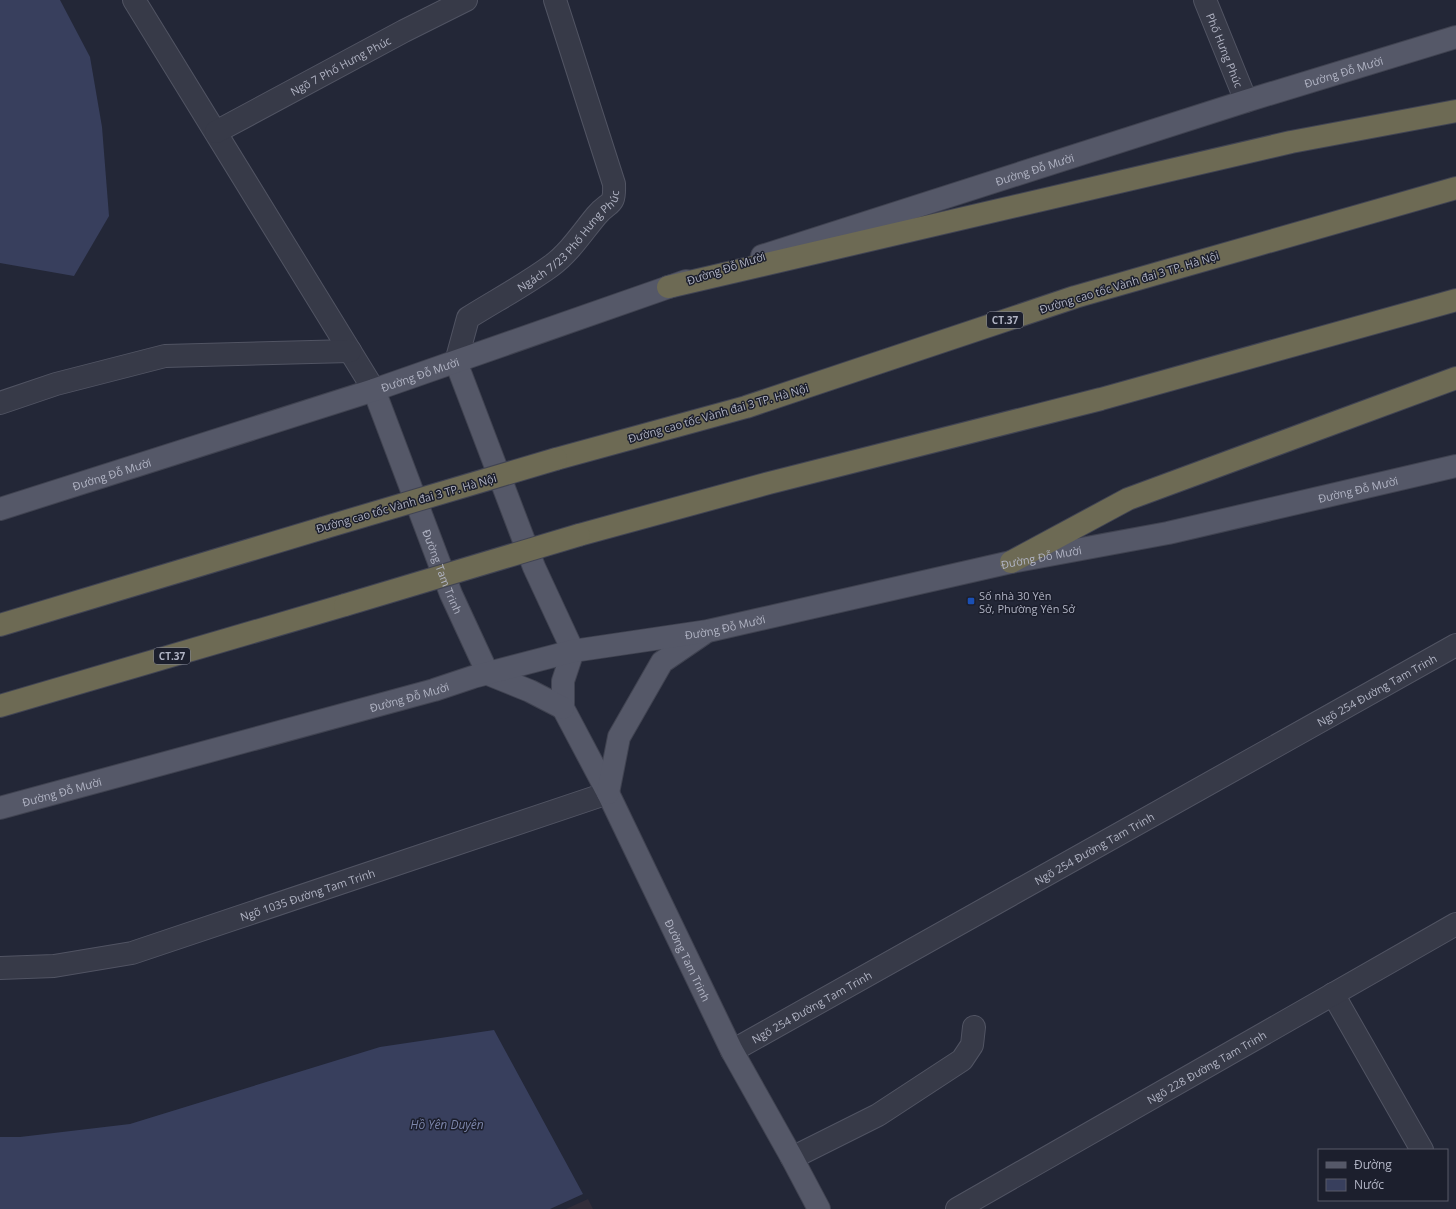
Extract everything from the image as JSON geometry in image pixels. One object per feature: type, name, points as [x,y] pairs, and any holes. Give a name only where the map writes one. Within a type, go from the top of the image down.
[{"type":"highway","points":[[668,287],[1291,142],[1456,111]]},
{"type":"highway","name":"Đường cao tốc Vành đai 3 TP. Hà Nội","points":[[0,625],[556,459],[746,407],[1075,297],[1456,188]]},
{"type":"highway","name":"CT.37","points":[[0,706],[579,535],[769,483],[1101,399],[1456,300]]},
{"type":"highway","points":[[1011,562],[1128,499],[1456,378]]},
{"type":"main road","name":"Đường Đỗ Mười","points":[[0,509],[374,390],[668,287],[1246,101],[1456,37]]},
{"type":"main road","points":[[456,362],[534,567],[572,651]]},
{"type":"main road","name":"Đường Tam Trinh","points":[[374,390],[451,594],[488,674]]},
{"type":"main road","name":"Đường Đỗ Mười","points":[[0,808],[572,651],[708,631],[1011,562],[1168,533],[1453,471]]},
{"type":"main road","points":[[608,793],[619,737],[662,662],[708,631]]},
{"type":"main road","name":"Đường Tam Trinh","points":[[572,651],[563,681],[563,708],[608,793],[732,1051],[819,1209]]},
{"type":"main road","points":[[488,674],[530,691],[563,708]]},
{"type":"street","points":[[134,0],[374,390]]},
{"type":"street","name":"Ngõ 7 Phố Hưng Phúc","points":[[216,132],[404,31],[466,0]]},
{"type":"street","name":"Ngách 7/23 Phố Hưng Phúc","points":[[456,362],[468,318],[552,266],[570,248],[600,211],[612,202],[614,196],[614,184],[555,0]]},
{"type":"street","name":"Phố Hưng Phúc","points":[[1205,0],[1246,101]]},
{"type":"street","points":[[0,403],[56,384],[165,356],[350,351]]},
{"type":"street","name":"Ngõ 254 Đường Tam Trinh","points":[[732,1051],[1456,645]]},
{"type":"street","name":"Ngõ 1035 Đường Tam Trinh","points":[[0,968],[54,966],[132,953],[608,793]]},
{"type":"street","name":"Ngõ 228 Đường Tam Trinh","points":[[957,1209],[1456,924]]},
{"type":"street","points":[[1333,994],[1421,1149]]},
{"type":"street","points":[[792,1158],[878,1116],[962,1060],[972,1045],[974,1027]]},
{"type":"shaded area","points":[[588,1199],[593,1209],[566,1209]]},
{"type":"water","points":[[0,0],[60,0],[90,57],[102,127],[109,216],[74,276],[0,263]]},
{"type":"water","name":"Hồ Yên Duyên","points":[[494,1030],[583,1194],[550,1209],[0,1209],[0,1137],[20,1137],[130,1124],[380,1047]]},
{"type":"place","name":"Số nhà 30 Yên Sở, Phường Yên Sở","points":[[971,601]]}]
